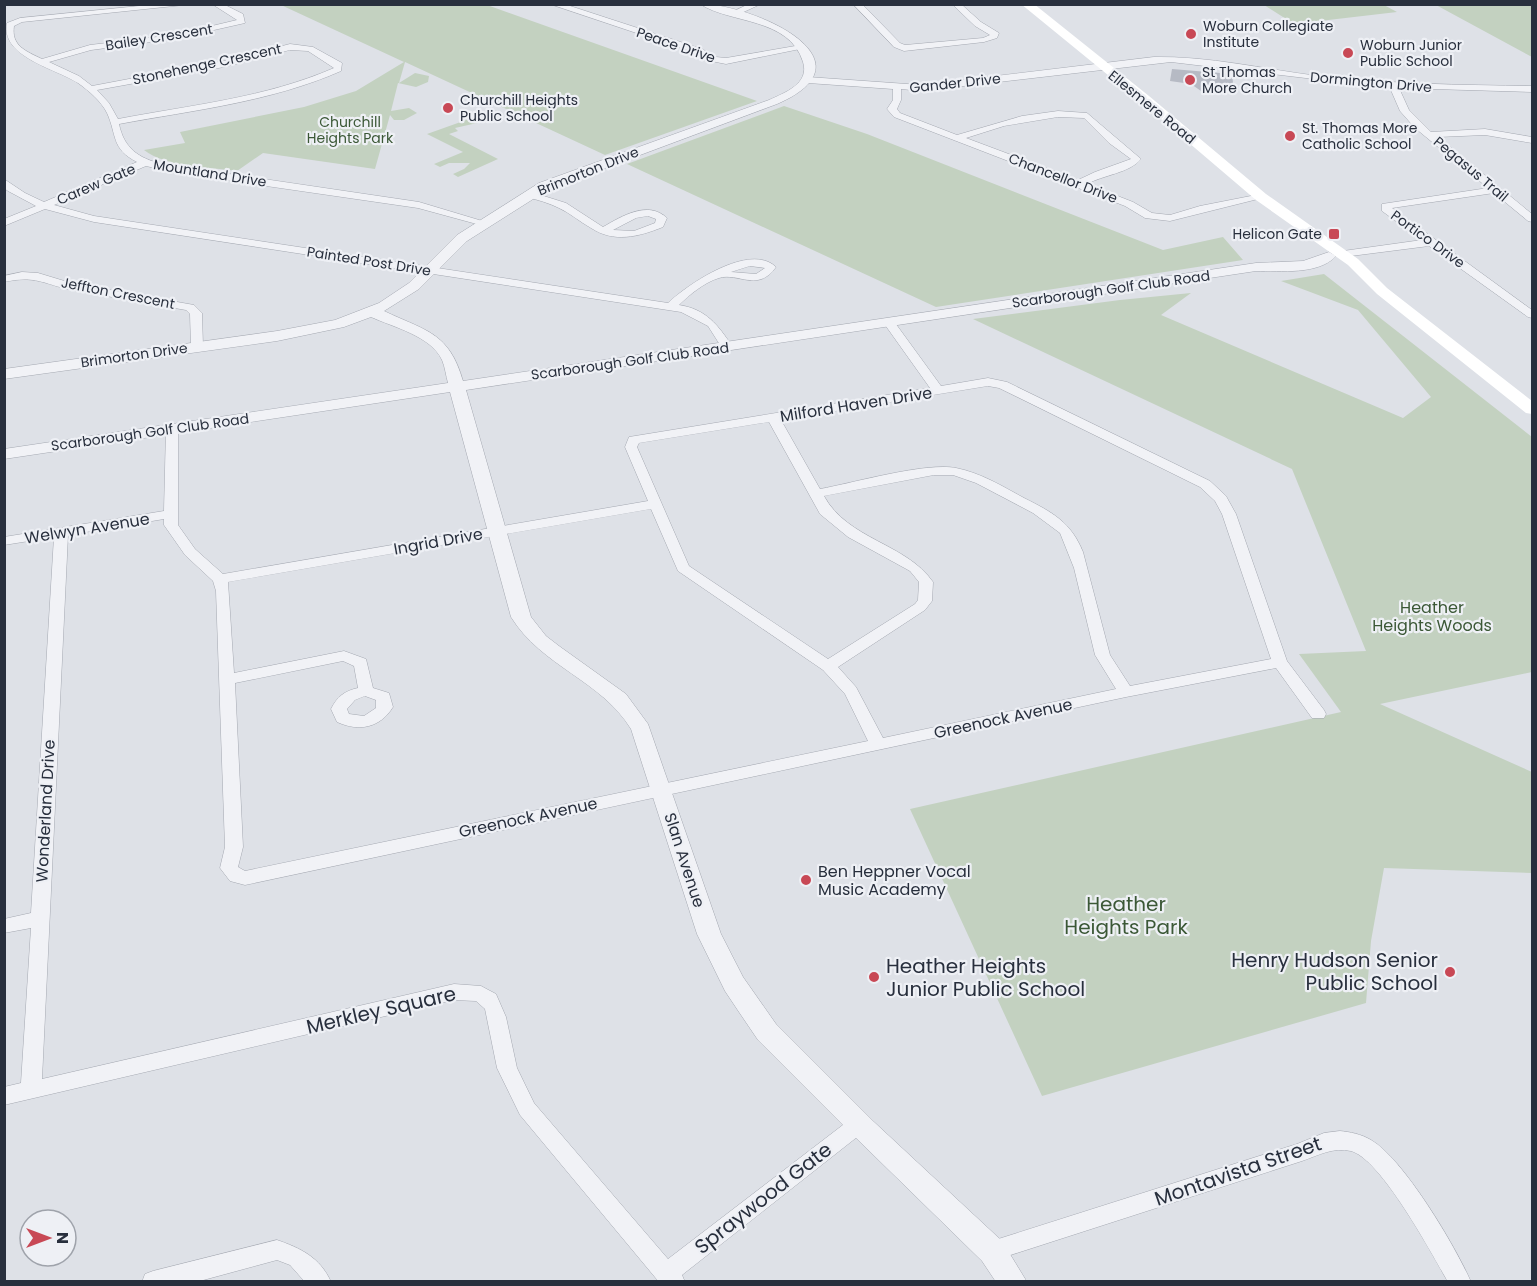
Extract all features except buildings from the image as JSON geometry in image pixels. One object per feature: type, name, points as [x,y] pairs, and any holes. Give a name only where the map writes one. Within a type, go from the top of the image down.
[{"type":"main road","name":"Ellesmere Road","points":[[1026,4],[1278,209],[1309,240],[1336,255],[1361,280],[1382,291],[1533,409]]},
{"type":"street","name":"Bailey Crescent","points":[[17,21],[189,4]]},
{"type":"street","name":"Bailey Crescent","points":[[44,61],[90,48],[174,37],[242,21],[240,16],[216,4]]},
{"type":"street","name":"Peace Drive","points":[[554,4],[699,51],[720,61],[801,48]]},
{"type":"street","points":[[705,4],[773,26],[793,39],[811,66],[812,71],[808,80]]},
{"type":"street","points":[[734,13],[757,4]]},
{"type":"street","points":[[857,4],[897,45],[904,48],[984,40],[994,36],[995,33],[978,24],[956,4]]},
{"type":"street","name":"Mountland Drive","points":[[17,21],[10,26],[8,44],[82,81],[107,107],[121,144],[132,155],[146,162],[177,170],[419,205],[484,223]]},
{"type":"street","name":"Stonehenge Crescent","points":[[90,89],[224,64],[291,47],[310,49],[339,65],[338,69],[324,76],[273,92],[114,122]]},
{"type":"street","name":"Dormington Drive","points":[[1102,66],[1186,59],[1290,75],[1394,86],[1482,90],[1533,89]]},
{"type":"street","name":"Gander Drive","points":[[808,80],[897,88],[933,87],[1102,66]]},
{"type":"street","name":"Brimorton Drive","points":[[4,374],[321,328],[373,312],[414,286],[462,238],[561,179],[784,98],[808,80]]},
{"type":"street","name":"Pegasus Trail","points":[[1394,86],[1405,111],[1430,135],[1533,219]]},
{"type":"street","name":"Chancellor Drive","points":[[897,88],[897,99],[892,109],[897,115],[1129,204],[1149,216],[1164,218],[1261,197]]},
{"type":"street","points":[[957,138],[982,127],[1016,120],[1066,114],[1087,116],[1112,141],[1136,159],[1132,165],[1098,174],[1079,184]]},
{"type":"street","points":[[1430,135],[1485,132],[1533,140]]},
{"type":"street","name":"Carew Gate","points":[[4,223],[146,162]]},
{"type":"street","name":"Painted Post Drive","points":[[4,182],[16,192],[46,205],[94,219],[670,306],[693,313],[712,324],[726,346]]},
{"type":"street","name":"Portico Drive","points":[[1496,190],[1386,206],[1386,209],[1533,315]]},
{"type":"street","points":[[531,195],[562,205],[603,231],[618,235],[631,236],[659,225],[663,220],[658,214],[643,213],[603,231]]},
{"type":"street","points":[[1336,255],[1432,242]]},
{"type":"street","name":"Scarborough Golf Club Road","points":[[4,454],[1256,267],[1288,267],[1318,262],[1336,255]]},
{"type":"street","points":[[670,306],[686,291],[722,274]]},
{"type":"street","name":"Jeffton Crescent","points":[[4,279],[22,275],[38,276],[69,286],[190,307],[196,313],[197,346]]},
{"type":"street","name":"Slan Avenue","points":[[373,312],[432,339],[443,349],[453,368],[524,623],[546,645],[604,687],[631,712],[641,729],[709,934],[734,984],[767,1032],[992,1251],[1014,1281]]},
{"type":"street","points":[[889,322],[938,390]]},
{"type":"street","name":"Milford Haven Drive","points":[[878,744],[851,691],[828,666],[682,568],[631,447],[634,440],[988,382],[1003,385],[1205,484],[1221,499],[1229,514],[1280,662],[1318,714]]},
{"type":"street","points":[[774,417],[825,511],[840,524],[915,568],[927,582],[925,601],[920,607],[828,666]]},
{"type":"street","points":[[172,429],[171,525],[180,541],[202,566],[220,579]]},
{"type":"street","points":[[815,494],[934,471],[951,470],[976,477],[1042,512],[1069,535],[1084,580],[1101,650],[1106,663],[1126,692]]},
{"type":"street","name":"Ingrid Drive","points":[[220,579],[656,504]]},
{"type":"street","name":"Welwyn Avenue","points":[[4,541],[170,514]]},
{"type":"street","name":"Wonderland Drive","points":[[32,1090],[39,919],[61,532]]},
{"type":"street","name":"Greenock Avenue","points":[[220,579],[223,591],[228,679],[234,847],[229,868],[236,876],[245,878],[1126,692],[1280,662]]},
{"type":"street","points":[[228,679],[344,656],[361,663],[366,691]]},
{"type":"street","points":[[4,926],[39,919]]},
{"type":"street","name":"Merkley Square","points":[[4,1096],[454,992],[479,993],[487,996],[494,1004],[502,1053],[512,1082],[527,1109],[671,1277]]},
{"type":"street","name":"Spraywood Gate","points":[[671,1277],[859,1124]]},
{"type":"street","name":"Montavista Street","points":[[992,1251],[1302,1152],[1313,1145],[1329,1140],[1363,1146],[1386,1165],[1460,1281]]},
{"type":"street","points":[[153,1281],[277,1250],[298,1258],[320,1281]]},
{"type":"green space","name":"Churchill Heights Park","points":[[281,5],[487,5],[757,101],[605,155],[405,62],[399,83],[415,73],[429,76],[428,82],[416,87],[398,83],[391,111],[409,108],[417,113],[404,120],[394,120],[390,115],[375,169],[263,153],[237,171],[176,164],[144,150],[185,143],[180,132],[304,107],[356,91],[404,62]]},
{"type":"green space","points":[[1264,5],[1384,5],[1397,12],[1294,24]]},
{"type":"green space","points":[[1436,5],[1532,5],[1532,57]]},
{"type":"green space","points":[[784,106],[867,134],[1163,250],[1223,237],[1243,260],[936,307],[627,164]]},
{"type":"green space","points":[[469,119],[477,123],[455,128],[458,131],[449,134],[498,159],[458,177],[453,174],[470,163],[449,163],[440,167],[434,164],[463,152],[427,134]]},
{"type":"green space","name":"Heather Heights Park","points":[[1324,274],[1532,437],[1532,672],[1380,704],[1532,772],[1532,873],[1384,868],[1371,941],[1366,1003],[1042,1096],[910,809],[1341,712],[1299,654],[1366,651],[1292,469],[973,319],[1191,293],[1161,315],[1403,418],[1431,397],[1358,310],[1281,281]]},
{"type":"place","name":"Woburn Collegiate Institute","points":[[1191,34]]},
{"type":"place","name":"Woburn Junior Public School","points":[[1348,53]]},
{"type":"place","name":"St Thomas More Church","points":[[1190,80]]},
{"type":"place","name":"Churchill Heights Public School","points":[[448,108]]},
{"type":"place","name":"St. Thomas More Catholic School","points":[[1290,136]]},
{"type":"place","name":"Helicon Gate","points":[[1334,234]]},
{"type":"place","name":"Ben Heppner Vocal Music Academy","points":[[806,880]]},
{"type":"place","name":"Henry Hudson Senior Public School","points":[[1450,972]]},
{"type":"place","name":"Heather Heights Junior Public School","points":[[874,977]]},
{"type":"park label","name":"Heather Heights Woods","points":[[1432,616]]}]
